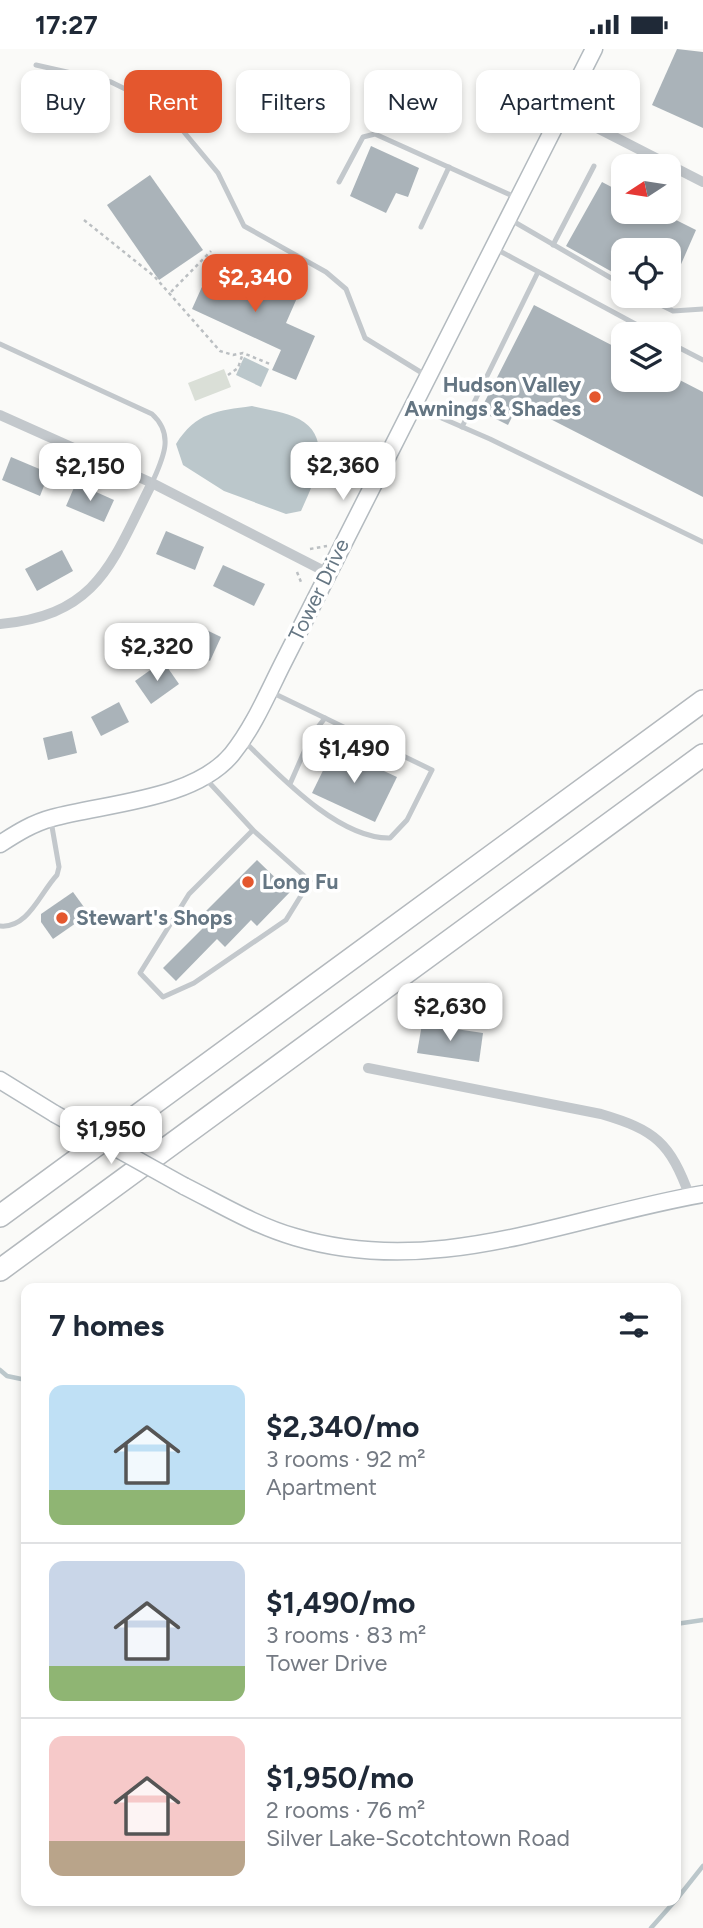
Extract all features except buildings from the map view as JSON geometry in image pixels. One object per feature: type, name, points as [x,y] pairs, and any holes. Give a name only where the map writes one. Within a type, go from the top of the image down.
[{"type":"highway","points":[[0,1216],[703,701]]},
{"type":"highway","points":[[0,1270],[703,755]]},
{"type":"street","name":"Tower Drive","points":[[583,70],[594,49]]},
{"type":"street","name":"Tower Drive","points":[[0,844],[21,830],[50,818],[174,790],[202,776],[231,755],[269,691],[551,133]]},
{"type":"street","points":[[607,133],[703,182]]},
{"type":"street","points":[[0,415],[152,483],[327,572]]},
{"type":"street","points":[[0,624],[27,622],[54,614],[81,599],[108,571],[152,483]]},
{"type":"street","points":[[0,1080],[184,1186],[261,1225],[293,1237],[378,1253],[410,1253],[484,1244],[697,1195],[661,1142],[636,1124],[562,1106],[368,1068]]},
{"type":"lane","points":[[36,65],[111,82],[163,108],[218,173],[244,226],[326,272],[346,289],[365,338],[429,377]]},
{"type":"lane","points":[[339,182],[363,137],[375,134],[518,199]]},
{"type":"lane","points":[[553,245],[594,166]]},
{"type":"lane","points":[[421,227],[449,167]]},
{"type":"lane","points":[[508,219],[611,278]]},
{"type":"lane","points":[[494,248],[632,322]]},
{"type":"lane","points":[[462,427],[538,272]]},
{"type":"lane","points":[[667,308],[673,311],[703,309]]},
{"type":"lane","points":[[0,344],[152,414],[162,423],[167,434],[166,448],[152,483]]},
{"type":"lane","points":[[681,349],[703,360]]},
{"type":"lane","points":[[414,406],[703,543]]},
{"type":"lane","points":[[241,739],[315,807],[372,838],[390,838],[407,820],[432,770],[269,691]]},
{"type":"lane","points":[[290,784],[311,736],[324,718]]},
{"type":"lane","points":[[202,776],[253,830],[310,881],[286,920],[194,983],[163,997],[140,973],[189,894],[253,830]]},
{"type":"lane","points":[[0,926],[12,927],[21,922],[57,875],[59,867],[50,818]]},
{"type":"path","points":[[84,220],[171,292],[220,351],[233,355],[243,353],[270,365]]},
{"type":"path","points":[[171,292],[211,251]]},
{"type":"path","points":[[228,375],[237,368],[243,353]]},
{"type":"path","points":[[303,548],[313,550],[329,545]]},
{"type":"path","points":[[294,567],[301,582]]},
{"type":"shaded area","points":[[244,357],[269,369],[261,387],[236,375]]},
{"type":"shaded area","points":[[224,369],[231,387],[195,401],[188,383]]},
{"type":"shaded area","points":[[252,406],[299,419],[310,427],[316,437],[319,449],[316,475],[301,511],[286,514],[224,491],[183,465],[176,444],[191,425],[208,415]]},
{"type":"waterway","points":[[0,1370],[7,1376],[21,1379]]},
{"type":"waterway","points":[[681,1623],[703,1620]]},
{"type":"waterway","points":[[681,1894],[703,1866]]},
{"type":"waterway","points":[[651,1928],[671,1906]]},
{"type":"place","name":"Hudson Valley Awnings & Shades","points":[[595,397]]},
{"type":"place","name":"Long Fu","points":[[248,882]]},
{"type":"place","name":"Stewart's Shops","points":[[62,918]]}]
